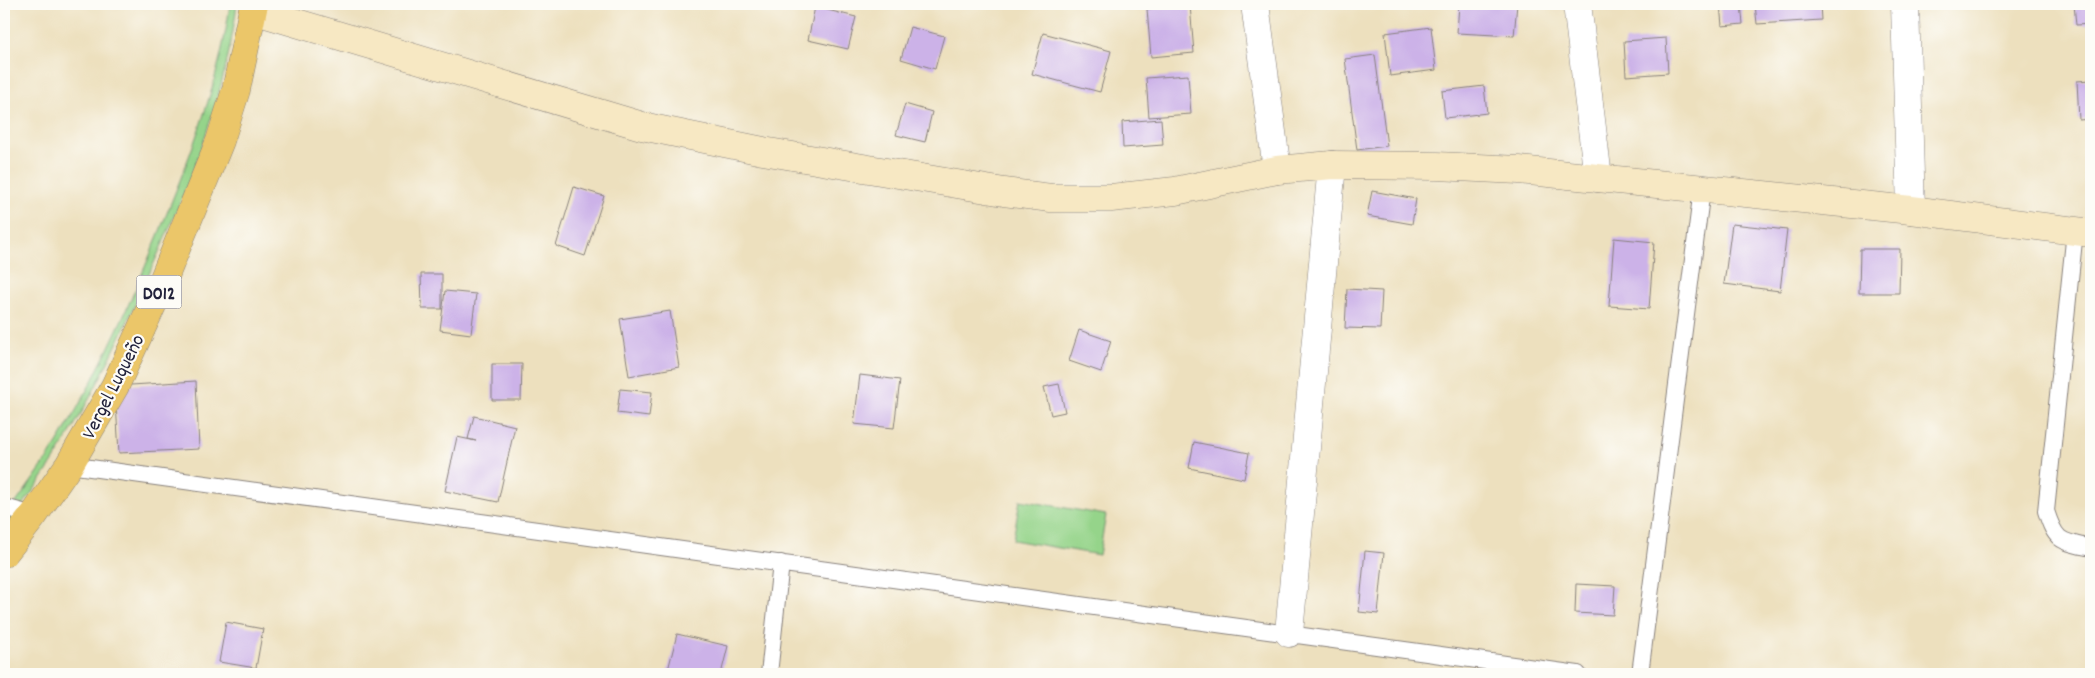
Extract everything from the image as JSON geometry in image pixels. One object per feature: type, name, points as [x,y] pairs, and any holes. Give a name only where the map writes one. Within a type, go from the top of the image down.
[{"type":"main road","name":"Vergel Luqueño","points":[[4,553],[34,515],[69,465],[115,386],[160,288],[220,141],[236,90],[254,7]]},
{"type":"street","points":[[1255,4],[1277,170]]},
{"type":"street","points":[[1577,4],[1598,178]]},
{"type":"street","points":[[1904,4],[1911,210]]},
{"type":"street","points":[[254,7],[642,126],[763,151],[950,184],[1051,198],[1111,198],[1175,191],[1277,170],[1332,165],[1491,168],[1911,210],[2083,232]]},
{"type":"street","points":[[1289,633],[1332,165]]},
{"type":"lane","points":[[1640,674],[1702,189]]},
{"type":"lane","points":[[2083,232],[2046,511],[2052,530],[2065,542],[2091,548]]},
{"type":"lane","points":[[69,465],[1578,674]]},
{"type":"lane","points":[[4,507],[34,515]]},
{"type":"lane","points":[[769,674],[781,563]]},
{"type":"green space","points":[[230,4],[237,4],[225,71],[194,168],[168,232],[113,353],[90,397],[59,452],[4,530],[4,519],[49,457],[93,379],[147,262],[199,130],[221,55]]},
{"type":"green space","points":[[1020,500],[1106,515],[1099,555],[1013,540]]},
{"type":"building","points":[[1459,4],[1517,4],[1514,36],[1457,33]]},
{"type":"building","points":[[1720,4],[1741,4],[1743,24],[1722,26]]},
{"type":"building","points":[[1755,4],[1820,4],[1821,20],[1757,24]]},
{"type":"building","points":[[2074,4],[2091,4],[2091,24],[2076,25]]},
{"type":"building","points":[[1190,5],[1194,53],[1151,57],[1147,9]]},
{"type":"building","points":[[815,7],[856,17],[848,49],[808,40]]},
{"type":"building","points":[[910,27],[944,36],[935,69],[901,59]]},
{"type":"building","points":[[1431,27],[1436,70],[1390,76],[1385,33]]},
{"type":"building","points":[[1043,33],[1111,51],[1100,92],[1032,74]]},
{"type":"building","points":[[1666,38],[1668,73],[1626,76],[1624,41]]},
{"type":"building","points":[[1375,55],[1387,146],[1357,150],[1345,59]]},
{"type":"building","points":[[1188,75],[1191,114],[1149,117],[1146,78]]},
{"type":"building","points":[[2091,80],[2091,119],[2079,120],[2077,81]]},
{"type":"building","points":[[1484,86],[1487,113],[1445,118],[1442,91]]},
{"type":"building","points":[[905,104],[932,112],[925,142],[896,135]]},
{"type":"building","points":[[1161,119],[1163,145],[1123,148],[1122,122]]},
{"type":"building","points":[[574,187],[604,196],[585,256],[556,246]]},
{"type":"building","points":[[1372,191],[1416,199],[1412,224],[1367,216]]},
{"type":"building","points":[[1732,224],[1787,230],[1780,291],[1724,284]]},
{"type":"building","points":[[1614,238],[1654,242],[1649,309],[1609,306]]},
{"type":"building","points":[[1860,249],[1900,249],[1899,293],[1859,293]]},
{"type":"building","points":[[421,274],[442,274],[442,309],[422,309]]},
{"type":"building","points":[[1347,289],[1382,291],[1380,329],[1345,328]]},
{"type":"building","points":[[445,291],[476,294],[471,334],[440,330]]},
{"type":"building","points":[[670,311],[679,367],[629,376],[620,319]]},
{"type":"building","points":[[1079,330],[1111,341],[1101,372],[1069,361]]},
{"type":"building","points":[[492,364],[522,364],[521,400],[492,400]]},
{"type":"building","points":[[860,375],[900,380],[894,428],[854,424]]},
{"type":"building","points":[[196,381],[199,449],[119,453],[115,386]]},
{"type":"building","points":[[1059,384],[1065,412],[1051,415],[1044,387]]},
{"type":"building","points":[[620,389],[652,392],[649,417],[617,413]]},
{"type":"building","points":[[474,416],[515,426],[498,502],[445,491],[457,437],[476,441],[468,439]]},
{"type":"building","points":[[1194,442],[1249,453],[1244,479],[1189,468]]},
{"type":"building","points":[[1365,551],[1384,553],[1378,614],[1359,612]]},
{"type":"building","points":[[1576,584],[1615,586],[1613,615],[1575,613]]},
{"type":"building","points":[[226,622],[263,629],[256,668],[219,662]]},
{"type":"building","points":[[677,634],[728,646],[721,674],[667,674]]}]
